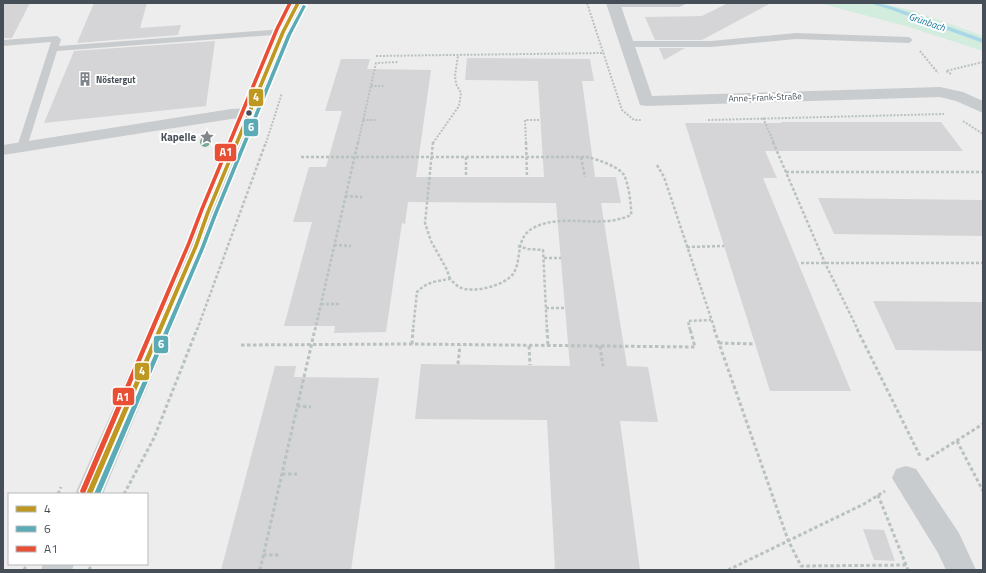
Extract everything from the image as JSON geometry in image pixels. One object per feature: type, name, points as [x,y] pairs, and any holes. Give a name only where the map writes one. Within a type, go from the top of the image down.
[{"type":"main road","points":[[89,493],[196,246],[208,212],[283,32],[298,3]]},
{"type":"street","name":"Anne-Frank-Straße","points":[[613,4],[646,101],[940,92],[951,89],[983,108]]},
{"type":"street","points":[[3,150],[231,114],[250,113]]},
{"type":"street","points":[[906,478],[949,543],[961,570]]},
{"type":"lane","points":[[613,4],[679,5],[684,3]]},
{"type":"lane","points":[[53,49],[283,32]]},
{"type":"lane","points":[[629,48],[711,44],[796,36],[909,40]]},
{"type":"lane","points":[[3,43],[57,39],[22,147]]},
{"type":"path","points":[[587,3],[622,110],[634,120],[648,121]]},
{"type":"path","points":[[909,40],[917,47],[951,89],[962,86],[960,81],[946,71],[983,62]]},
{"type":"path","points":[[376,56],[604,53],[629,48]]},
{"type":"path","points":[[498,54],[499,58]]},
{"type":"path","points":[[555,54],[556,58]]},
{"type":"path","points":[[301,157],[430,157],[466,157],[526,157],[581,157],[596,159],[606,162],[624,175],[632,206],[631,216],[623,220],[611,222],[548,222],[532,228],[522,236],[518,246],[513,273],[506,281],[490,287],[472,289],[460,288],[450,280],[447,270],[431,242],[425,223],[430,157],[433,141],[435,136],[459,106],[461,99],[455,75],[458,56]]},
{"type":"path","points":[[260,570],[376,62],[399,62]]},
{"type":"path","points":[[371,86],[384,86]]},
{"type":"path","points":[[125,493],[154,438],[190,348],[282,99],[282,92]]},
{"type":"path","points":[[754,97],[824,263],[923,462],[983,424]]},
{"type":"path","points":[[702,120],[950,114]]},
{"type":"path","points":[[960,119],[983,134]]},
{"type":"path","points":[[363,120],[376,120]]},
{"type":"path","points":[[527,177],[525,120],[540,120]]},
{"type":"path","points":[[466,157],[466,176]]},
{"type":"path","points":[[581,157],[585,177]]},
{"type":"path","points":[[657,165],[664,177],[718,343],[788,540],[800,566],[906,565]]},
{"type":"path","points":[[786,172],[983,172]]},
{"type":"path","points":[[345,196],[362,197]]},
{"type":"path","points":[[334,245],[351,246]]},
{"type":"path","points":[[518,246],[528,249],[543,250],[548,346]]},
{"type":"path","points":[[687,247],[724,246]]},
{"type":"path","points":[[543,258],[561,258]]},
{"type":"path","points":[[801,263],[983,263]]},
{"type":"path","points":[[412,344],[417,292],[422,286],[432,281],[450,280]]},
{"type":"path","points":[[321,304],[340,304]]},
{"type":"path","points":[[546,308],[566,308]]},
{"type":"path","points":[[241,345],[412,344],[695,347],[688,321],[711,320]]},
{"type":"path","points":[[718,343],[755,344]]},
{"type":"path","points":[[458,364],[460,345]]},
{"type":"path","points":[[529,346],[530,365]]},
{"type":"path","points":[[600,346],[602,366]]},
{"type":"path","points":[[297,406],[311,407]]},
{"type":"path","points":[[957,440],[983,491]]},
{"type":"path","points":[[282,474],[296,474]]},
{"type":"path","points":[[728,570],[864,504],[906,478]]},
{"type":"path","points":[[878,495],[908,570]]},
{"type":"path","points":[[263,555],[279,555]]},
{"type":"green space","points":[[819,3],[880,3],[914,11],[983,36],[983,51],[909,27]]},
{"type":"building","points":[[3,3],[30,3],[12,38],[3,38]]},
{"type":"building","points":[[94,3],[147,3],[140,28],[181,25],[178,35],[77,43]]},
{"type":"building","points":[[728,3],[771,3],[702,40],[655,40],[645,17],[702,16]]},
{"type":"building","name":"Nöstergut","points":[[215,41],[206,106],[44,123],[74,51]]},
{"type":"building","points":[[659,48],[685,48],[664,60]]},
{"type":"building","points":[[467,58],[590,59],[594,81],[582,81],[595,177],[616,177],[621,203],[601,203],[627,366],[648,367],[658,422],[620,421],[640,570],[555,570],[547,420],[415,419],[421,364],[570,366],[556,203],[408,202],[405,224],[402,223],[386,332],[334,333],[335,326],[284,326],[312,222],[293,222],[309,167],[326,167],[342,111],[325,111],[341,59],[370,59],[367,69],[431,70],[416,177],[544,177],[538,81],[465,80]]},
{"type":"building","points":[[781,122],[941,122],[963,151],[765,151],[777,178],[763,178],[851,391],[770,391],[685,123],[782,123]]},
{"type":"building","points":[[818,198],[983,200],[983,236],[834,234]]},
{"type":"building","points":[[873,301],[983,302],[983,351],[896,350]]},
{"type":"building","points":[[275,366],[296,366],[294,377],[379,378],[351,570],[221,570]]},
{"type":"building","points":[[863,529],[884,530],[895,561],[874,560]]},
{"type":"waterway","name":"Grünbach","points":[[871,3],[891,8],[983,41]]},
{"type":"transit line","name":"A1","points":[[83,491],[189,243],[277,29],[290,3]]},
{"type":"transit line","name":"4","points":[[89,493],[196,246],[208,212],[283,32],[298,3]]},
{"type":"transit line","name":"6","points":[[97,493],[202,249],[289,35],[304,6]]},
{"type":"place","name":"Nöstergut","points":[[85,79]]},
{"type":"place","name":"Kapelle","points":[[207,137]]}]
